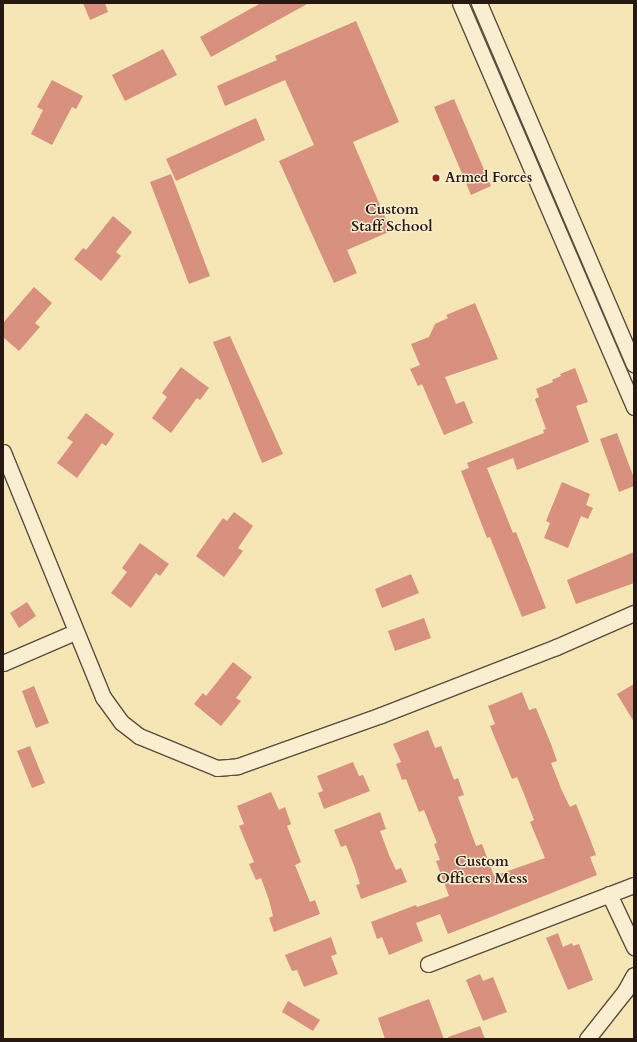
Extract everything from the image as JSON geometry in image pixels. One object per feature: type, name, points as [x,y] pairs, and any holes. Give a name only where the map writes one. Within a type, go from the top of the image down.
[{"type":"street","points":[[460,3],[634,407]]},
{"type":"street","points":[[480,3],[634,364]]},
{"type":"street","points":[[3,452],[96,685],[111,709],[130,730],[195,760],[224,769],[238,766],[381,715],[556,647],[634,613]]},
{"type":"street","points":[[3,663],[75,632]]},
{"type":"street","points":[[428,964],[634,885]]},
{"type":"street","points":[[609,894],[634,947]]},
{"type":"street","points":[[587,1039],[626,991],[634,975]]},
{"type":"building","points":[[83,3],[105,3],[108,12],[90,20]]},
{"type":"building","points":[[261,3],[309,3],[211,57],[200,37]]},
{"type":"building","points":[[356,21],[399,122],[353,142],[391,231],[347,250],[357,273],[334,283],[279,161],[314,145],[285,80],[225,106],[217,86],[277,60],[275,56]]},
{"type":"building","points":[[163,49],[177,75],[125,101],[112,75]]},
{"type":"building","points":[[52,80],[83,96],[76,109],[72,107],[52,145],[31,134],[43,110],[37,107]]},
{"type":"building","points":[[454,99],[491,186],[471,195],[434,107]]},
{"type":"building","points":[[256,118],[265,140],[176,181],[166,159]]},
{"type":"building","points":[[171,174],[210,276],[189,284],[150,182]]},
{"type":"building","points":[[113,216],[132,232],[116,252],[121,256],[101,281],[74,259],[83,248],[86,250]]},
{"type":"building","points":[[34,287],[52,303],[35,323],[40,327],[19,351],[3,337],[3,323]]},
{"type":"building","points":[[475,303],[498,359],[445,377],[456,404],[464,401],[473,423],[444,435],[422,384],[418,386],[410,369],[420,365],[411,344],[429,337],[435,324],[448,318],[446,315]]},
{"type":"building","points":[[230,336],[283,454],[262,463],[213,342]]},
{"type":"building","points":[[181,367],[209,388],[200,400],[197,398],[171,433],[152,418],[167,397],[162,393]]},
{"type":"building","points":[[575,368],[588,402],[576,406],[589,442],[517,470],[513,458],[487,468],[513,533],[516,532],[546,608],[522,617],[490,537],[487,538],[461,471],[469,468],[467,463],[544,433],[543,430],[546,429],[535,399],[539,397],[536,389],[553,382],[552,380],[561,376],[560,374]]},
{"type":"building","points":[[86,413],[114,434],[106,446],[102,443],[77,478],[57,463],[73,442],[67,438]]},
{"type":"building","points":[[617,433],[634,478],[634,486],[619,492],[600,439]]},
{"type":"building","points":[[562,482],[590,494],[586,505],[593,508],[588,519],[581,516],[568,548],[544,538],[550,523],[546,521]]},
{"type":"building","points":[[234,512],[253,526],[238,548],[243,551],[224,577],[196,556],[223,518],[227,521]]},
{"type":"building","points":[[140,543],[169,564],[160,576],[156,573],[131,608],[111,593],[127,572],[122,568]]},
{"type":"building","points":[[634,552],[634,583],[576,604],[567,580]]},
{"type":"building","points":[[411,574],[419,593],[382,608],[375,589]]},
{"type":"building","points":[[27,602],[36,616],[19,628],[10,613]]},
{"type":"building","points":[[424,618],[431,638],[395,651],[388,631]]},
{"type":"building","points":[[233,662],[252,677],[236,698],[241,701],[221,726],[194,704],[203,693],[206,696]]},
{"type":"building","points":[[634,684],[634,722],[617,694]]},
{"type":"building","points":[[34,686],[49,723],[36,728],[22,691]]},
{"type":"building","points":[[522,692],[529,710],[536,708],[551,744],[557,761],[551,763],[562,791],[570,807],[576,804],[596,855],[590,857],[597,875],[448,934],[440,914],[416,923],[423,941],[389,955],[382,937],[377,939],[371,922],[416,905],[417,907],[449,896],[436,861],[440,860],[434,844],[437,843],[424,810],[419,812],[406,779],[402,780],[396,764],[401,762],[393,744],[428,730],[435,748],[441,746],[454,780],[458,778],[464,795],[458,797],[476,846],[482,844],[494,876],[545,858],[530,822],[534,820],[517,777],[512,779],[490,726],[495,724],[488,706]]},
{"type":"building","points":[[30,746],[45,783],[32,788],[17,751]]},
{"type":"building","points":[[353,762],[359,776],[363,775],[370,791],[324,809],[318,793],[323,791],[317,776]]},
{"type":"building","points":[[271,792],[279,810],[285,807],[291,824],[287,826],[301,862],[295,865],[310,902],[315,900],[320,914],[274,932],[269,918],[273,916],[261,878],[256,880],[249,864],[254,862],[239,826],[244,824],[237,806]]},
{"type":"building","points":[[380,812],[386,829],[380,831],[389,855],[396,870],[401,868],[407,882],[361,899],[356,885],[360,884],[346,845],[341,847],[334,830]]},
{"type":"building","points":[[558,933],[563,947],[572,943],[573,946],[579,944],[593,980],[568,990],[546,938]]},
{"type":"building","points":[[331,937],[337,954],[331,956],[338,974],[304,987],[297,970],[292,971],[285,955]]},
{"type":"building","points":[[480,974],[483,981],[493,977],[507,1012],[483,1021],[466,980]]},
{"type":"building","points":[[429,999],[444,1039],[385,1039],[378,1018]]},
{"type":"building","points":[[288,1001],[320,1020],[313,1031],[282,1012]]},
{"type":"building","points":[[480,1026],[485,1039],[449,1039],[448,1037]]},
{"type":"place","name":"Armed Forces","points":[[436,178]]},
{"type":"district","name":"Custom Staff School","points":[[392,218]]},
{"type":"district","name":"Custom Officers Mess","points":[[482,870]]}]
